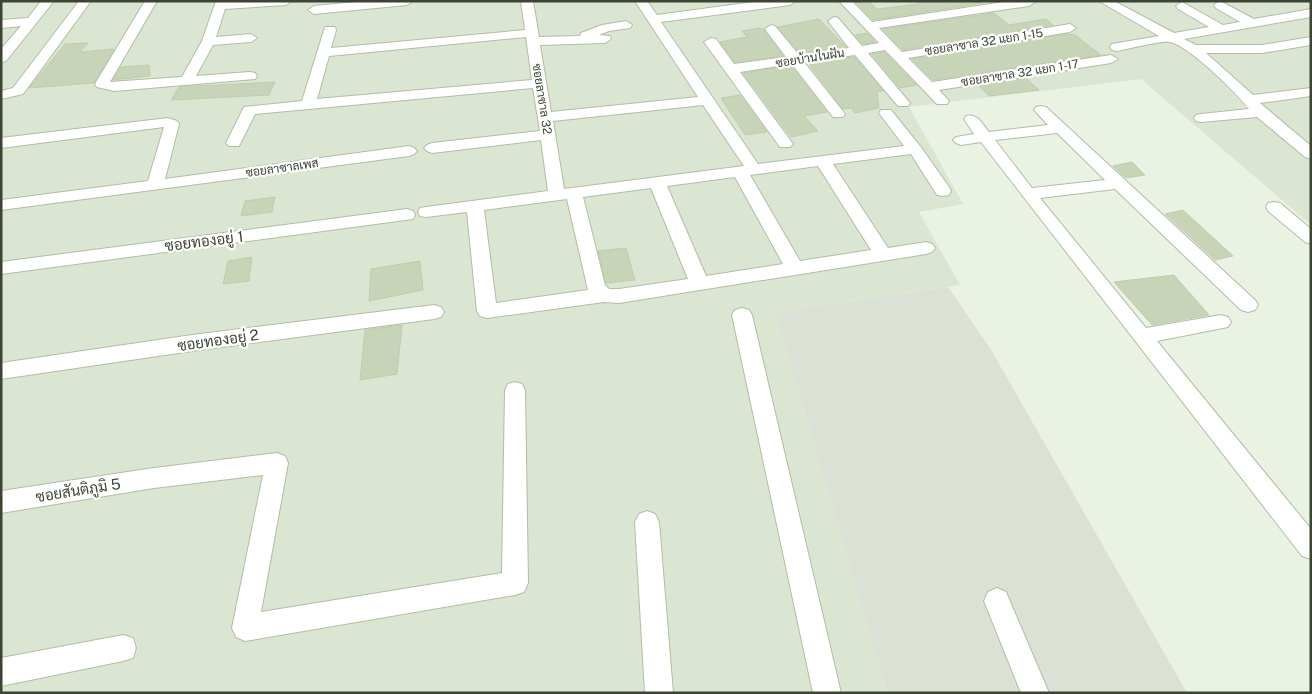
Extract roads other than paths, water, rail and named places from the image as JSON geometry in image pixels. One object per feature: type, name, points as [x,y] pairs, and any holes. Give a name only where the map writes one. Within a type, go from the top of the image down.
[{"type":"street","points":[[1,58],[48,1]]},
{"type":"street","points":[[1,95],[18,90],[85,1]]},
{"type":"street","points":[[151,1],[102,84],[114,87],[250,76]]},
{"type":"street","points":[[187,80],[208,41],[221,4],[286,1]]},
{"type":"street","points":[[314,10],[345,4],[407,1]]},
{"type":"street","name":"ซอยลาซาล 32","points":[[527,1],[548,135],[565,195],[596,288],[604,294]]},
{"type":"street","points":[[641,1],[708,100],[747,170],[796,269]]},
{"type":"street","points":[[654,19],[790,1]]},
{"type":"street","points":[[845,1],[942,101]]},
{"type":"street","points":[[1106,1],[1193,49],[1250,100],[1260,112],[1311,154]]},
{"type":"street","points":[[869,26],[1029,2]]},
{"type":"street","points":[[1220,5],[1250,23]]},
{"type":"street","points":[[1293,5],[1309,13]]},
{"type":"street","points":[[1182,6],[1220,28]]},
{"type":"street","name":"ซอยลาซาล 32 แยก 1-17","points":[[929,87],[1114,53],[1169,37],[1309,13]]},
{"type":"street","points":[[834,20],[903,103]]},
{"type":"street","points":[[1,24],[31,21]]},
{"type":"street","points":[[583,39],[596,31],[626,25]]},
{"type":"street","name":"ซอยลาซาล 32 แยก 1-15","points":[[899,56],[1070,28]]},
{"type":"street","points":[[771,29],[838,114]]},
{"type":"street","points":[[308,104],[330,30]]},
{"type":"street","points":[[323,53],[533,37],[605,39]]},
{"type":"street","points":[[208,41],[251,38]]},
{"type":"street","points":[[1193,49],[1262,49],[1311,41]]},
{"type":"street","points":[[711,42],[785,144]]},
{"type":"street","name":"ซอยบ้านในฝัน","points":[[731,69],[888,46]]},
{"type":"street","points":[[249,110],[540,82]]},
{"type":"street","points":[[1250,100],[1311,92]]},
{"type":"street","points":[[234,143],[255,96]]},
{"type":"street","points":[[545,117],[708,100]]},
{"type":"street","points":[[1041,110],[1248,305]]},
{"type":"street","points":[[1201,118],[1260,112]]},
{"type":"street","points":[[886,113],[915,149],[943,191]]},
{"type":"street","points":[[971,119],[1028,194],[1307,539]]},
{"type":"street","points":[[1,143],[168,122],[172,124],[155,185]]},
{"type":"street","points":[[962,140],[1060,128]]},
{"type":"street","points":[[432,148],[548,135]]},
{"type":"street","points":[[426,212],[915,149]]},
{"type":"street","name":"ซอยลาซาลเพส","points":[[1,205],[410,151]]},
{"type":"street","points":[[823,161],[883,255]]},
{"type":"street","points":[[657,182],[700,284]]},
{"type":"street","points":[[1028,194],[1119,183]]},
{"type":"street","points":[[475,206],[487,311],[604,294],[619,296],[926,248]]},
{"type":"street","points":[[1274,207],[1311,238]]},
{"type":"street","name":"ซอยทองอยู่ 1","points":[[1,268],[407,215]]},
{"type":"street","name":"ซอยทองอยู่ 2","points":[[1,370],[434,312]]},
{"type":"street","points":[[742,315],[827,693]]},
{"type":"street","points":[[1142,336],[1221,322]]},
{"type":"street","name":"ซอยสันติภูมิ 5","points":[[1,502],[154,478],[277,463],[245,628],[515,583],[515,390]]},
{"type":"street","points":[[647,522],[659,693]]},
{"type":"street","points":[[997,601],[1035,693]]},
{"type":"street","points":[[1,672],[124,648]]}]
